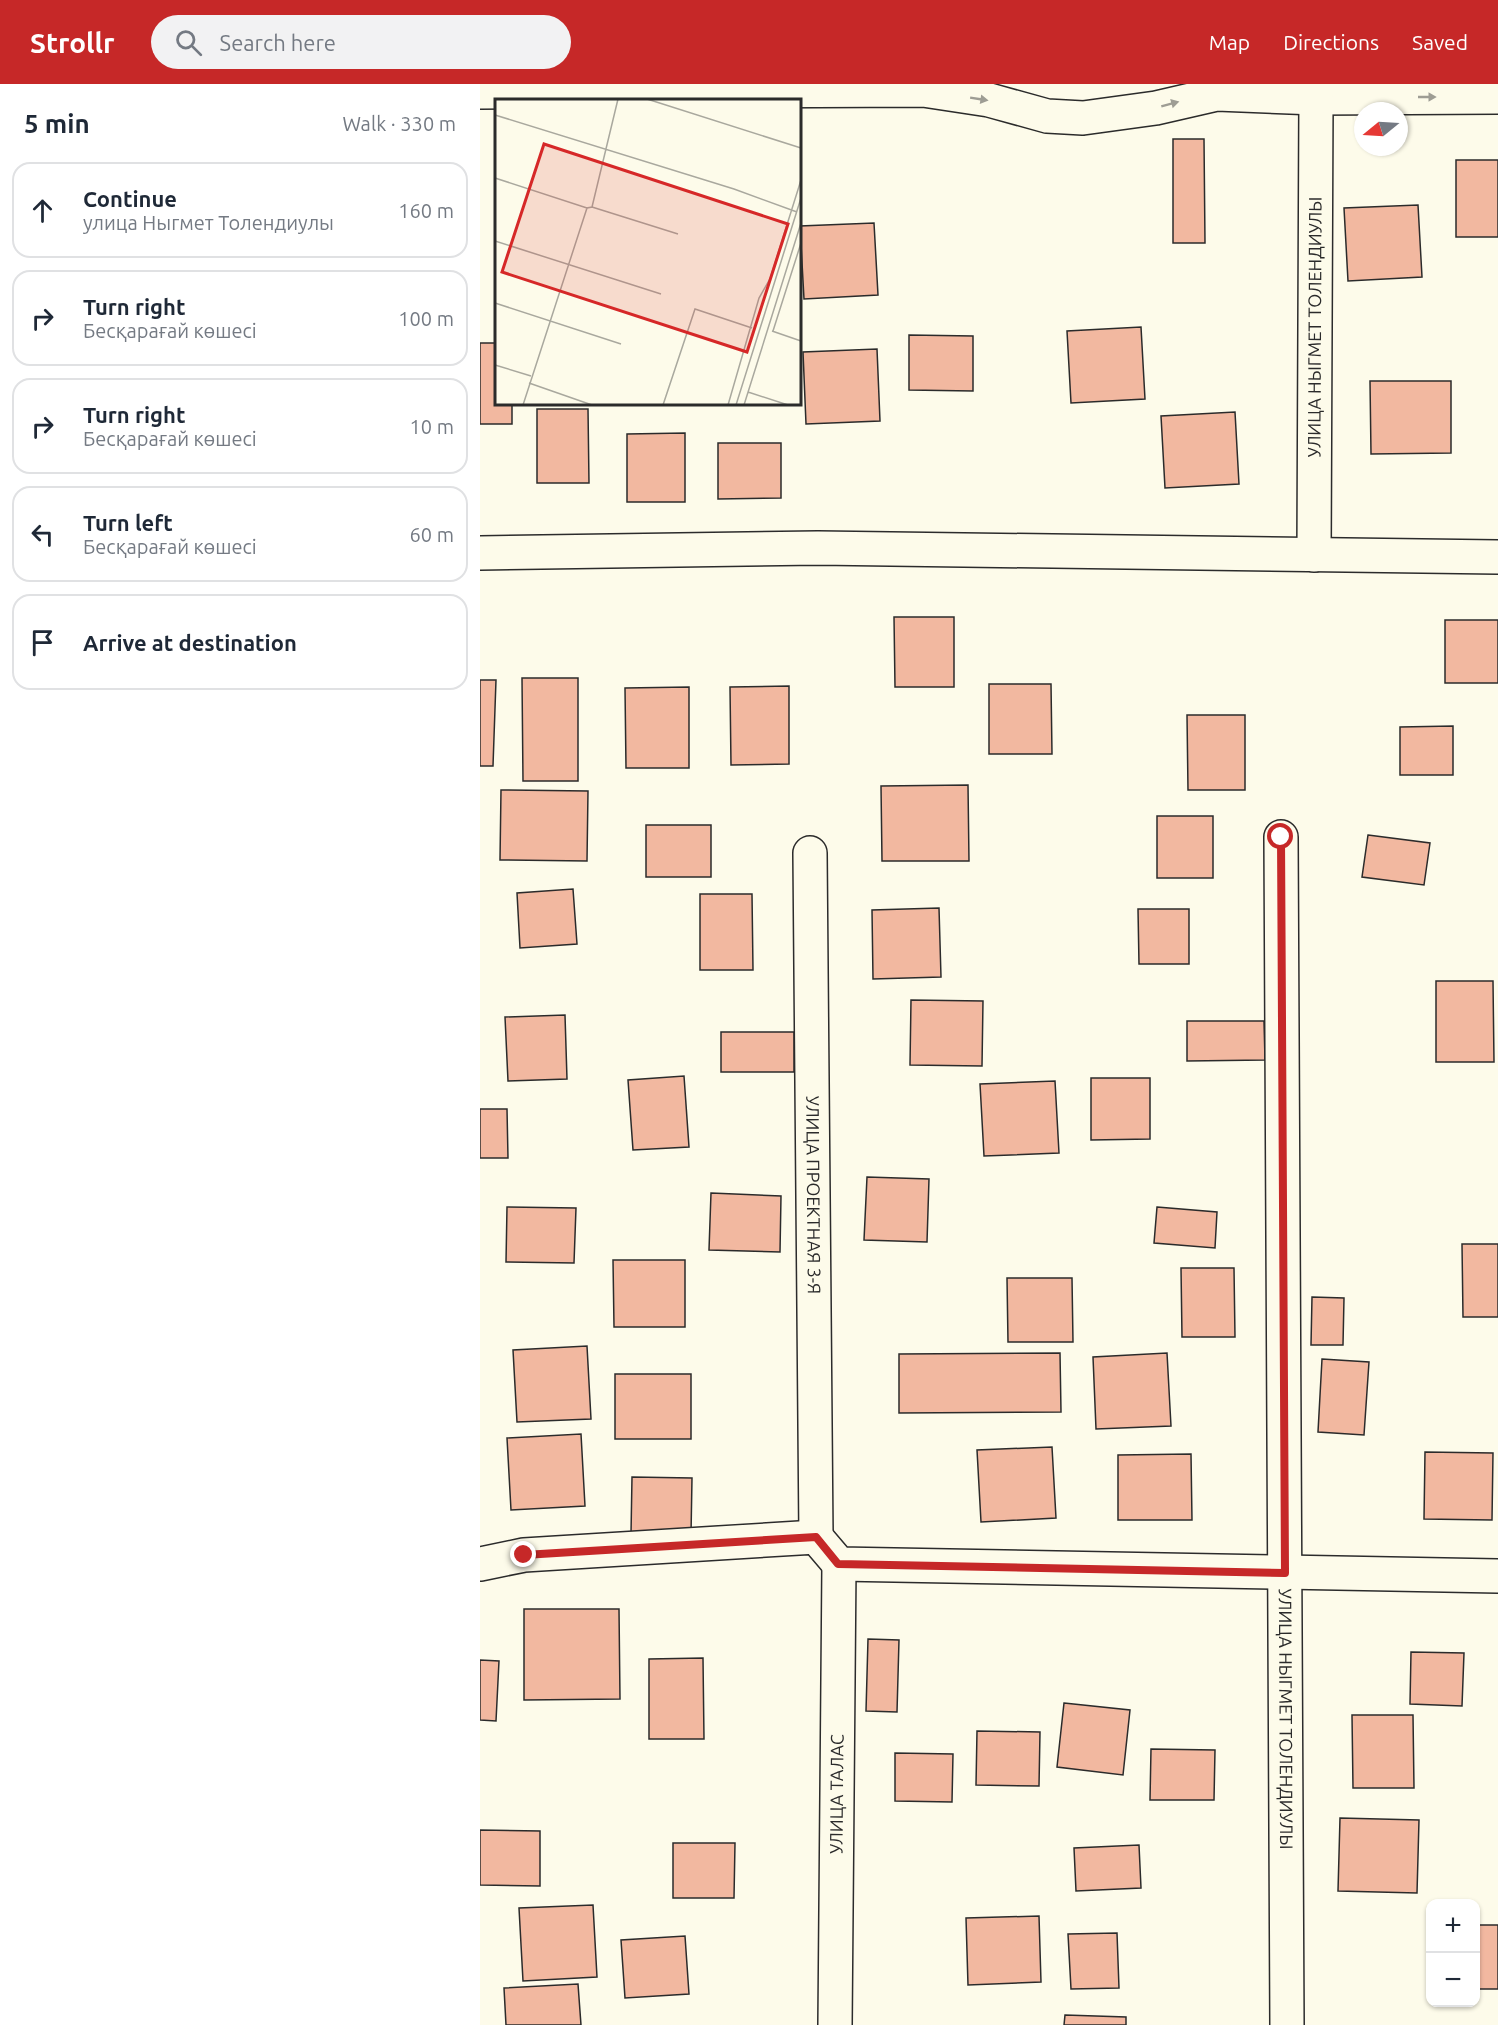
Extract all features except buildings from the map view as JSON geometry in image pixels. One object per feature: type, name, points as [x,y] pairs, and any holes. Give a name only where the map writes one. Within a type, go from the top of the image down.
[{"type":"street","points":[[480,92],[923,90],[989,100],[1047,116],[1083,118],[1156,108],[1217,94],[1308,91],[1498,97]]},
{"type":"street","name":"УЛИЦА НЫГМЕТ ТОЛЕНДИУЛЫ","points":[[1308,91],[1314,555]]},
{"type":"street","points":[[480,553],[819,548],[1498,557]]},
{"type":"street","name":"УЛИЦА НЫГМЕТ ТОЛЕНДИУЛЫ","points":[[1281,837],[1287,2025]]},
{"type":"street","name":"УЛИЦА ПРОЕКТНАЯ 3-Я","points":[[810,853],[816,1537]]},
{"type":"street","points":[[480,1564],[524,1555],[816,1537],[838,1564],[1498,1576]]},
{"type":"street","name":"УЛИЦА ТАЛАС","points":[[835,2025],[838,1564]]},
{"type":"route","points":[[524,1555],[816,1537],[838,1564],[1285,1573],[1281,837]]}]
